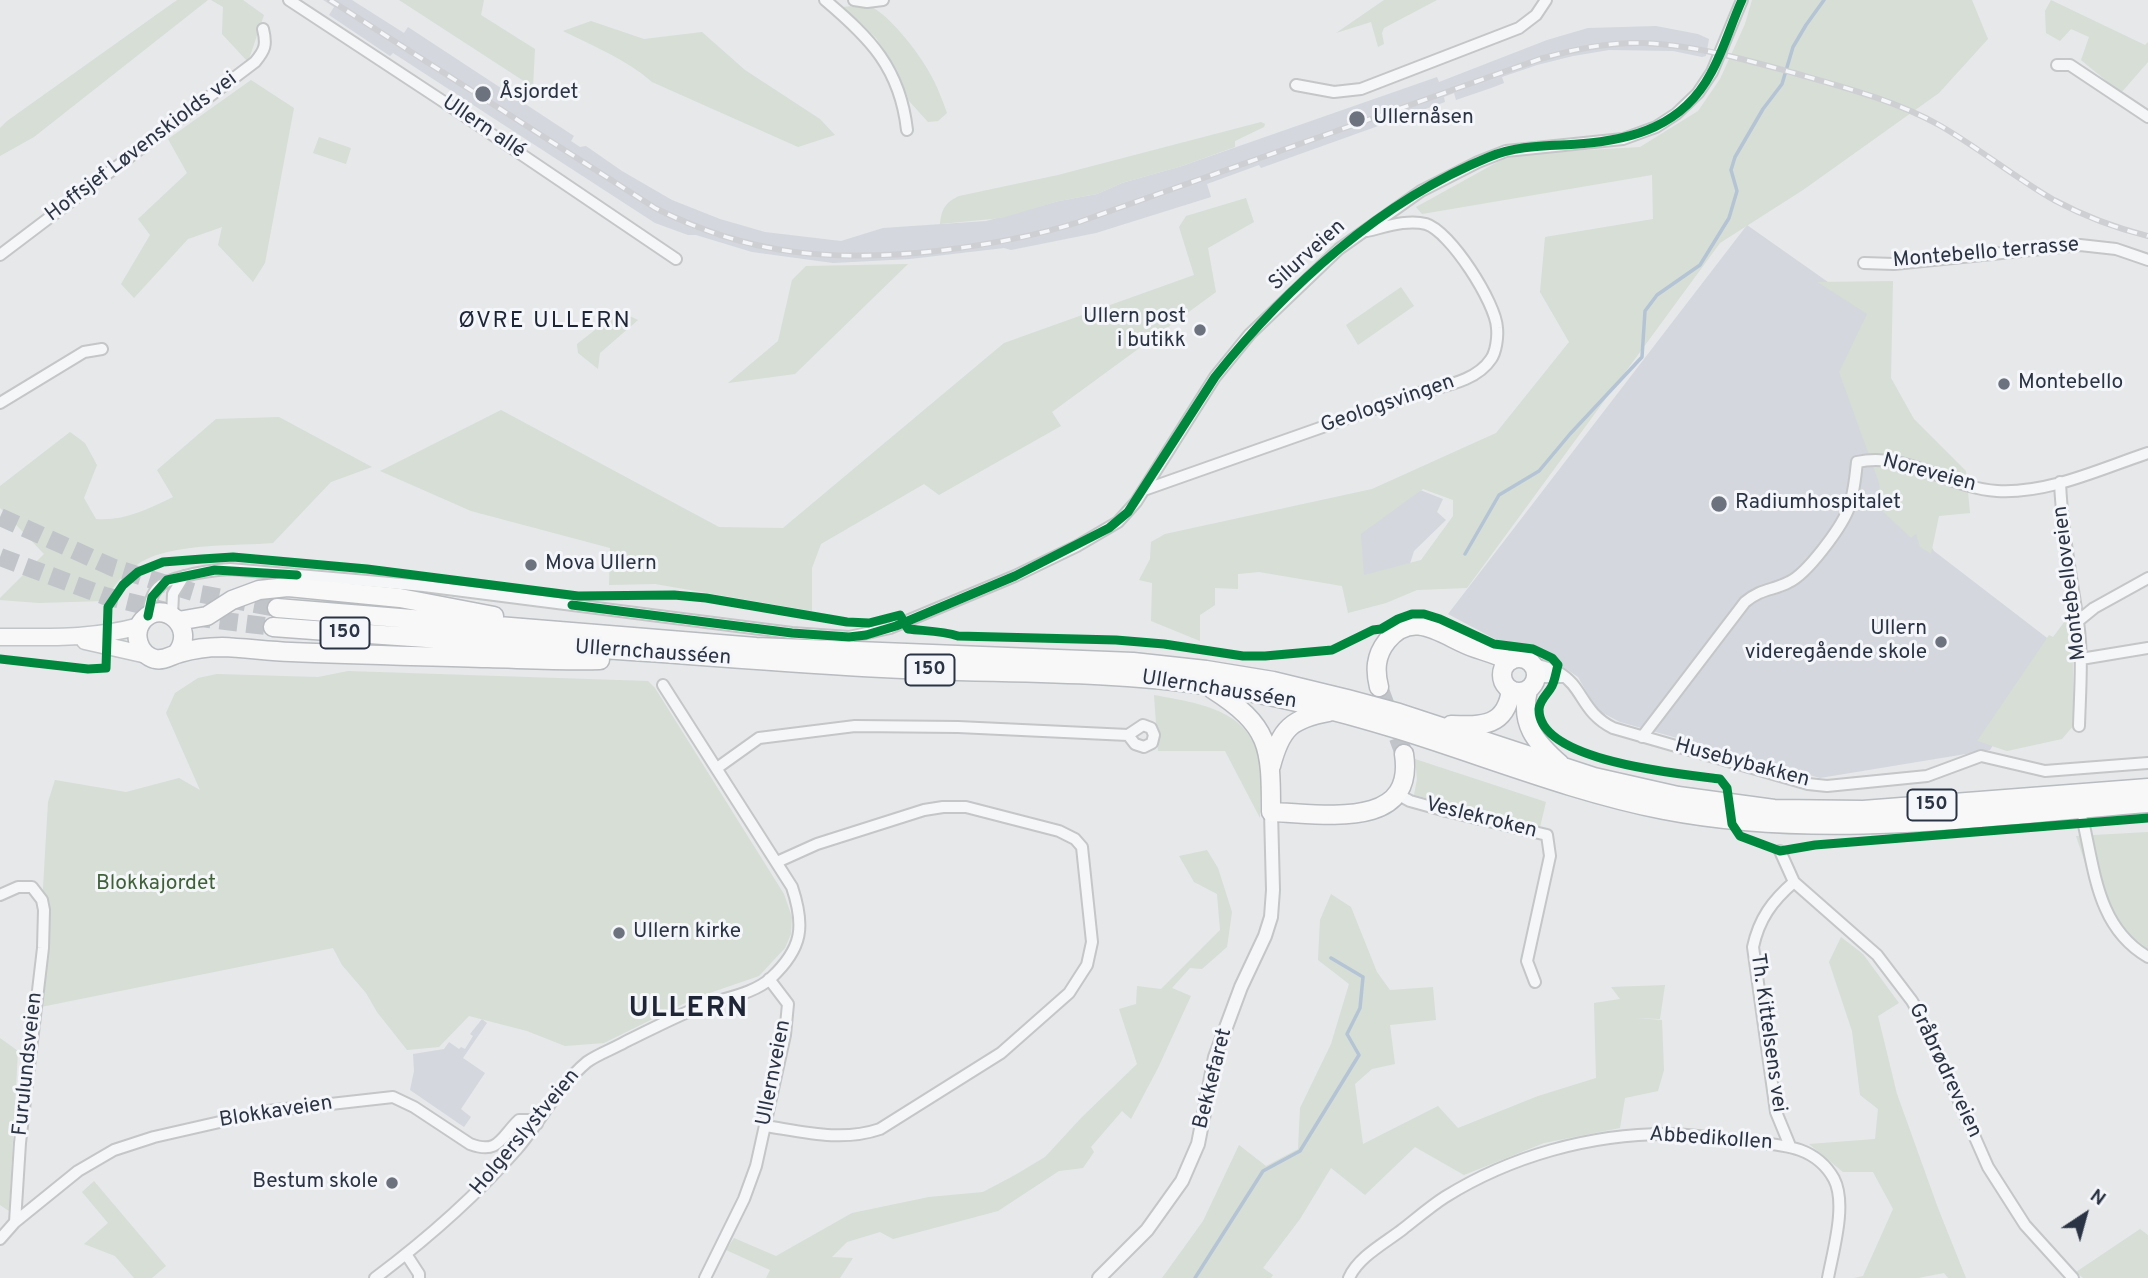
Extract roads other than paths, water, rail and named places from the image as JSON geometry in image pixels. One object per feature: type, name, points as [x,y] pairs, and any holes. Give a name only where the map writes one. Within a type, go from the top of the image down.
[{"type":"highway","points":[[569,632],[400,598],[299,587],[259,590],[240,596],[206,616],[175,618],[160,613],[144,621],[138,632],[139,645],[147,655],[165,659],[177,653],[218,647],[550,659],[701,658]]},
{"type":"highway","name":"Ullernchausséen","points":[[277,608],[756,647],[1156,664],[1273,681],[1435,725],[1566,768],[1678,796],[1749,806],[1806,811],[1863,810],[2148,788]]},
{"type":"highway","points":[[175,618],[184,634],[177,653]]},
{"type":"highway","name":"Ullernchausséen","points":[[274,627],[701,658],[887,669],[1107,676],[1206,685],[1334,711],[1621,800],[1666,810],[1768,824],[1877,825],[2148,803]]},
{"type":"highway","points":[[1379,687],[1376,666],[1381,651],[1394,634],[1407,627],[1432,628],[1474,648],[1519,676],[1528,727],[1545,749],[1566,768]]},
{"type":"highway","name":"150","points":[[1435,725],[1477,725],[1492,722],[1507,708],[1519,676]]},
{"type":"highway","name":"150","points":[[1206,685],[1241,709],[1254,722],[1266,747],[1271,766],[1272,812]]},
{"type":"highway","name":"150","points":[[1271,766],[1279,741],[1289,726],[1303,718],[1334,711]]},
{"type":"highway","points":[[1397,794],[1405,777],[1404,754]]},
{"type":"highway","name":"Veslekroken","points":[[1272,812],[1357,813],[1381,807],[1397,794]]},
{"type":"main road","points":[[0,637],[73,638],[115,632],[144,621]]},
{"type":"main road","points":[[73,638],[147,655]]},
{"type":"street","name":"Ullern allé","points":[[289,0],[676,260]]},
{"type":"street","points":[[825,0],[866,36],[885,62],[900,92],[906,130]]},
{"type":"street","points":[[854,0],[883,0]]},
{"type":"street","points":[[1296,85],[1335,92],[1352,92],[1373,85],[1519,28],[1536,15],[1546,0]]},
{"type":"street","name":"Silurveien","points":[[144,621],[152,597],[167,580],[230,569],[424,586],[723,625],[849,637],[876,633],[896,626],[1055,557],[1118,522],[1144,490],[1215,377],[1237,350],[1296,289],[1361,232],[1421,191],[1491,156],[1515,149],[1623,139],[1645,132],[1684,108],[1712,72],[1742,0]]},
{"type":"street","name":"Hoffsjef Løvenskiolds vei","points":[[0,255],[255,62],[265,50],[263,29]]},
{"type":"street","points":[[2057,65],[2070,65],[2148,117]]},
{"type":"street","name":"Geologsvingen","points":[[1144,490],[1463,380],[1476,373],[1490,359],[1496,343],[1497,327],[1492,310],[1449,239],[1432,226],[1423,223],[1361,232]]},
{"type":"street","name":"Montebello terrasse","points":[[1864,262],[1894,264],[2080,245],[2116,249],[2148,260]]},
{"type":"street","points":[[0,403],[84,352],[102,349]]},
{"type":"street","name":"Noreveien","points":[[1642,737],[1745,602],[1764,589],[1789,582],[1811,564],[1848,510],[1857,462],[1870,459],[1895,461],[1964,484],[1996,491],[2023,491],[2060,482],[2148,453]]},
{"type":"street","name":"Montebelloveien","points":[[2060,482],[2061,520],[2078,621],[2081,659],[2080,726]]},
{"type":"street","points":[[175,618],[172,600],[184,576]]},
{"type":"street","points":[[2078,621],[2094,608],[2148,578]]},
{"type":"street","points":[[2081,659],[2148,648]]},
{"type":"street","points":[[1519,676],[1557,670],[1565,677]]},
{"type":"street","points":[[1519,676],[1565,677]]},
{"type":"street","name":"Husebybakken","points":[[1565,677],[1573,683],[1588,709],[1615,729],[1817,785],[1927,776],[1981,756],[2045,771],[2148,763]]},
{"type":"street","points":[[663,685],[792,887],[800,911],[799,935],[790,956],[769,979]]},
{"type":"street","points":[[717,768],[759,738],[855,726],[958,727],[1128,735]]},
{"type":"street","name":"Veslekroken","points":[[1397,794],[1410,801],[1446,811],[1547,835],[1550,856],[1527,961],[1535,982]]},
{"type":"street","points":[[766,1126],[828,1136],[866,1134],[880,1129],[1001,1053],[1055,1006],[1069,993],[1087,965],[1092,942],[1085,863],[1082,848],[1075,839],[1059,831],[966,807],[924,810],[817,844],[777,862]]},
{"type":"street","name":"Bekkefaret","points":[[1099,1278],[1147,1230],[1182,1181],[1198,1144],[1215,1058],[1241,988],[1265,936],[1270,917],[1273,890],[1272,812]]},
{"type":"street","points":[[2083,821],[2100,893],[2110,921],[2125,941],[2148,957]]},
{"type":"street","points":[[1780,851],[1794,882]]},
{"type":"street","name":"Th. Kittelsens vei","points":[[1790,1146],[1776,1112],[1753,947],[1758,927],[1767,910],[1794,882]]},
{"type":"street","name":"Gråbrødreveien","points":[[1794,882],[1877,955],[1912,1001],[1924,1022],[1988,1167],[2025,1226],[2073,1278]]},
{"type":"street","name":"Furulundsveien","points":[[0,895],[18,887],[32,887],[42,900],[44,909],[43,948],[20,1143],[15,1222]]},
{"type":"street","name":"Holgerslystveien","points":[[375,1278],[472,1199],[537,1124],[577,1072],[590,1060],[700,1006],[751,990],[769,979]]},
{"type":"street","name":"Ullernveien","points":[[705,1278],[751,1182],[766,1126],[785,1035],[788,1004],[769,979]]},
{"type":"street","name":"Blokkaveien","points":[[15,1222],[78,1171],[114,1150],[154,1137],[268,1111],[393,1097],[480,1148],[489,1148],[499,1143],[519,1120],[537,1124]]},
{"type":"street","name":"Abbedikollen","points":[[1349,1278],[1361,1261],[1444,1198],[1491,1171],[1543,1153],[1609,1137],[1669,1134],[1790,1146],[1817,1157],[1835,1180],[1839,1195],[1839,1213],[1828,1278]]},
{"type":"street","points":[[0,1239],[15,1222]]},
{"type":"street","points":[[406,1254],[419,1273],[419,1278]]},
{"type":"waterway","points":[[1465,554],[1499,495],[1539,471],[1642,357],[1645,311],[1657,295],[1700,265],[1729,218],[1737,191],[1731,170],[1735,157],[1763,109],[1782,84],[1793,47],[1824,0]]},
{"type":"waterway","points":[[1195,1278],[1263,1171],[1300,1151],[1359,1055],[1347,1034],[1360,1008],[1363,977],[1331,958]]},
{"type":"tunnel","points":[[0,517],[114,568],[196,593],[277,608]]},
{"type":"tunnel","points":[[0,557],[105,596],[166,611]]},
{"type":"tunnel","points":[[193,617],[273,627]]},
{"type":"tunnel","points":[[1379,687],[1404,754]]},
{"type":"railway","points":[[330,0],[655,208],[725,237],[793,252],[862,256],[937,251],[1044,232],[1540,59],[1591,47],[1631,43],[1663,44],[1720,54],[1886,101],[1939,125],[2054,200],[2100,221],[2148,236]]},
{"type":"place","name":"Åsjordet","points":[[483,94]]},
{"type":"place","name":"Ullernåsen","points":[[1357,119]]},
{"type":"place","name":"Ullern post i butikk","points":[[1200,330]]},
{"type":"place","name":"Montebello","points":[[2004,384]]},
{"type":"place","name":"Radiumhospitalet","points":[[1719,504]]},
{"type":"place","name":"Mova Ullern","points":[[531,565]]},
{"type":"place","name":"Ullern videregående skole","points":[[1941,642]]},
{"type":"place","name":"Ullern kirke","points":[[619,933]]},
{"type":"place","name":"Bestum skole","points":[[392,1183]]},
{"type":"district","name":"ØVRE ULLERN","points":[[545,322]]},
{"type":"district","name":"ULLERN","points":[[689,1010]]},
{"type":"park label","name":"Blokkajordet","points":[[156,885]]}]
